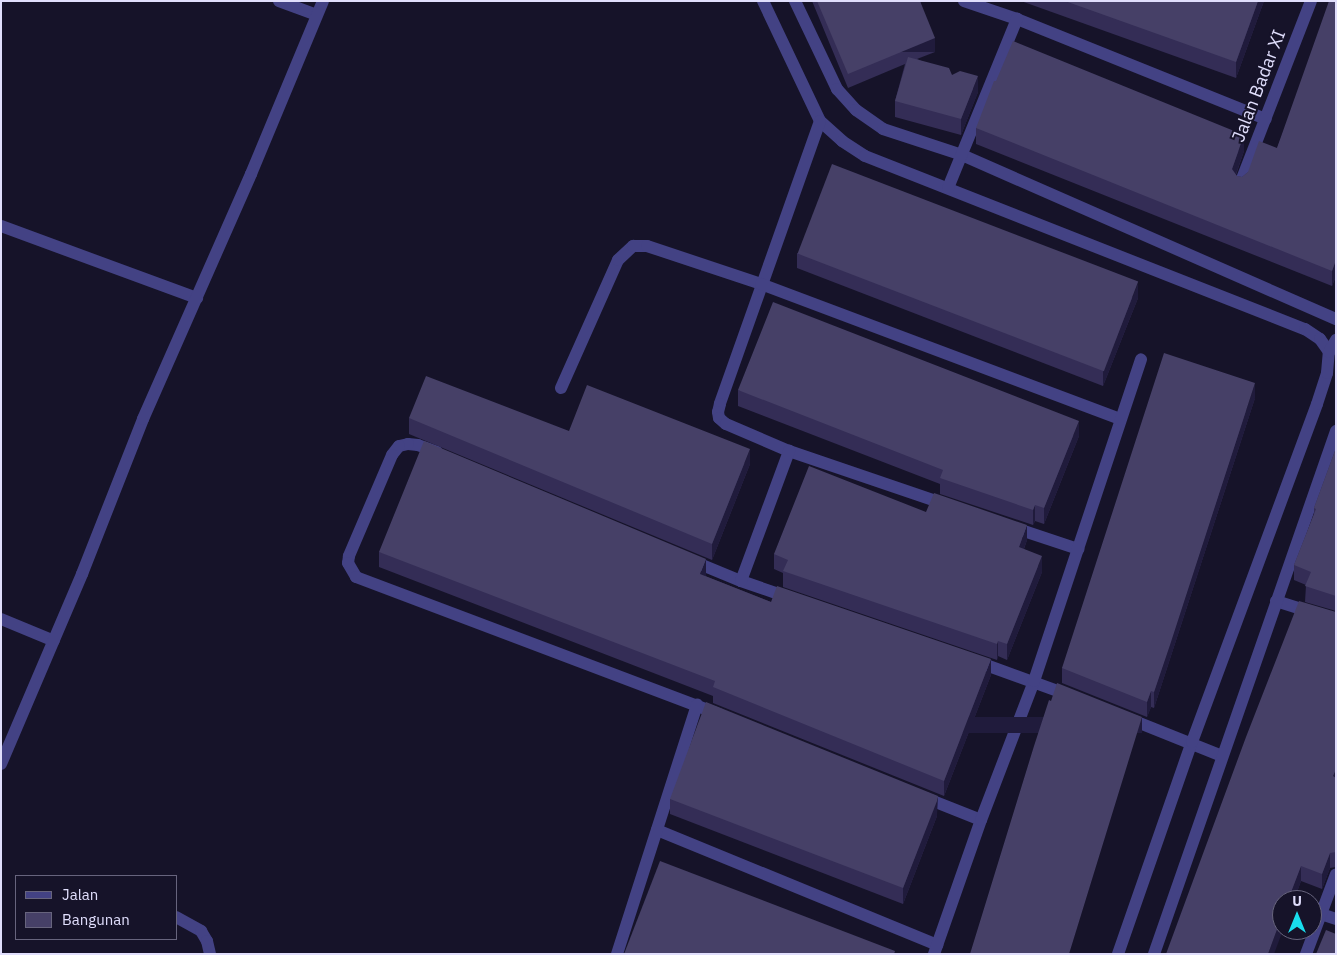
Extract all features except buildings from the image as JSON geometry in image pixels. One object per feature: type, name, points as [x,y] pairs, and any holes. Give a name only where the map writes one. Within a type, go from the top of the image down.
[{"type":"street","points":[[279,1],[317,15]]},
{"type":"street","points":[[1,764],[54,641],[143,419],[197,298],[323,1]]},
{"type":"street","points":[[763,1],[820,121],[842,141],[865,156],[1305,329],[1320,339],[1329,352]]},
{"type":"street","points":[[795,1],[837,89],[856,110],[882,128],[962,154],[1336,319]]},
{"type":"street","points":[[964,1],[1017,19],[1266,119]]},
{"type":"street","name":"Jalan Badar XI","points":[[1240,184],[1311,1]]},
{"type":"street","points":[[948,188],[1017,19]]},
{"type":"street","points":[[820,121],[761,284],[718,412],[719,418],[726,424],[789,451],[957,508]]},
{"type":"street","points":[[1,226],[197,298]]},
{"type":"street","points":[[561,388],[618,260],[633,246],[647,246],[761,284],[1121,419]]},
{"type":"street","points":[[1118,954],[1192,742],[1317,404],[1327,373],[1329,352],[1336,340]]},
{"type":"street","points":[[657,830],[936,949],[981,820],[1034,681],[1141,359]]},
{"type":"street","points":[[1154,954],[1336,431]]},
{"type":"street","points":[[445,456],[418,445],[408,444],[399,446],[392,455],[349,556],[348,563],[356,577],[733,720]]},
{"type":"street","points":[[741,582],[789,451]]},
{"type":"street","points":[[1003,524],[1078,549]]},
{"type":"street","points":[[678,555],[741,582],[807,604]]},
{"type":"street","points":[[1276,601],[1336,620]]},
{"type":"street","points":[[1,619],[54,641]]},
{"type":"street","points":[[958,656],[1034,681],[1085,701]]},
{"type":"street","points":[[617,954],[697,705]]},
{"type":"street","points":[[1119,715],[1192,742],[1222,756]]},
{"type":"street","points":[[908,790],[981,820]]},
{"type":"street","points":[[1322,911],[1336,874]]},
{"type":"street","points":[[1322,914],[1336,919]]},
{"type":"street","points":[[178,919],[201,931],[207,942],[210,954]]},
{"type":"street","points":[[1306,954],[1311,940]]}]
